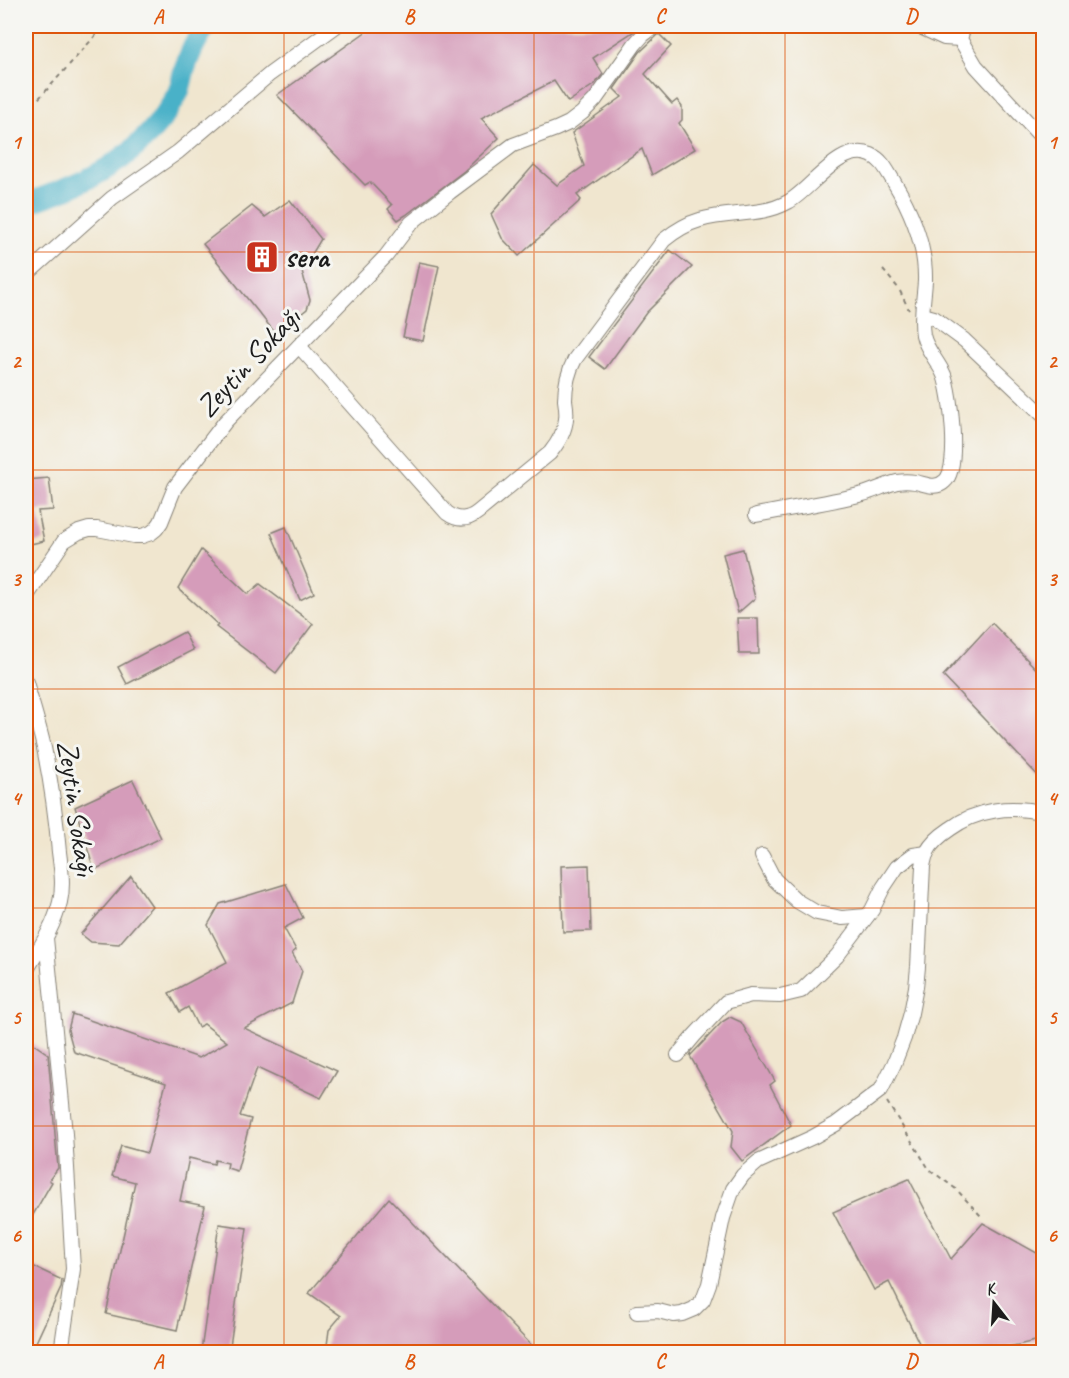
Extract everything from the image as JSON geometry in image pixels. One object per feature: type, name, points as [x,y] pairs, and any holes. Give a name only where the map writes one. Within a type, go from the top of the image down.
[{"type":"street","points":[[26,275],[104,205],[178,152],[270,74],[336,26]]},
{"type":"street","name":"Zeytin Sokağı","points":[[26,597],[64,541],[71,536],[89,529],[97,529],[142,536],[156,529],[175,487],[225,422],[386,256],[411,223],[504,151],[519,142],[556,129],[582,113],[595,100],[635,44],[656,26]]},
{"type":"street","points":[[918,26],[944,38],[962,32],[976,66],[1044,140]]},
{"type":"street","points":[[299,346],[447,513],[461,519],[473,516],[556,446],[566,424],[566,382],[571,366],[664,240],[681,228],[707,218],[776,208],[800,194],[835,162],[853,154],[871,155],[884,166],[904,198],[918,230],[925,278],[922,332],[927,347],[944,374],[948,389],[953,428],[951,474],[943,483],[936,486],[916,482],[897,482],[864,494],[756,515]]},
{"type":"street","points":[[923,315],[934,318],[964,340],[1044,416]]},
{"type":"street","name":"Zeytin Sokağı","points":[[26,682],[48,767],[62,885],[54,920],[26,971]]},
{"type":"street","points":[[637,1312],[658,1311],[674,1315],[694,1310],[703,1300],[706,1292],[723,1218],[733,1189],[743,1175],[758,1162],[836,1124],[881,1090],[894,1064],[911,1013],[918,967],[922,877],[927,853],[935,841],[956,824],[984,812],[1017,809],[1044,813]]},
{"type":"street","points":[[678,1055],[726,1002],[751,995],[780,996],[801,991],[837,956],[867,916],[897,867],[914,855],[927,853]]},
{"type":"street","points":[[762,856],[774,879],[796,901],[817,913],[842,918],[867,916]]},
{"type":"street","points":[[46,938],[65,1134],[73,1269],[61,1353]]},
{"type":"path","points":[[26,111],[104,26]]},
{"type":"path","points":[[884,270],[899,289],[910,312],[923,315]]},
{"type":"path","points":[[881,1090],[929,1169],[956,1189],[981,1216]]},
{"type":"building","points":[[374,26],[387,26],[392,31],[400,26],[641,26],[593,58],[603,74],[595,84],[568,102],[554,81],[481,118],[499,138],[464,171],[398,220],[388,209],[392,205],[370,182],[365,185],[277,95]]},
{"type":"building","points":[[659,34],[671,46],[645,74],[672,104],[677,100],[682,107],[682,120],[679,123],[695,149],[652,175],[642,149],[577,195],[581,200],[519,256],[502,238],[491,214],[534,165],[557,185],[584,166],[572,133],[622,97],[614,89],[640,52]]},
{"type":"building","name":"sera","points":[[290,200],[321,239],[302,271],[310,300],[307,309],[276,334],[203,244],[252,206],[265,217]]},
{"type":"building","points":[[670,250],[692,267],[646,313],[605,369],[589,357]]},
{"type":"building","points":[[419,262],[439,266],[423,341],[403,337]]},
{"type":"building","points":[[49,478],[53,510],[38,511],[44,541],[26,545],[26,480]]},
{"type":"building","points":[[286,527],[314,593],[300,600],[271,533]]},
{"type":"building","points":[[743,549],[755,598],[738,613],[723,554]]},
{"type":"building","points":[[201,550],[248,594],[260,584],[313,624],[276,673],[216,627],[218,625],[178,588]]},
{"type":"building","points":[[737,618],[758,618],[759,654],[739,654]]},
{"type":"building","points":[[992,623],[1044,677],[1044,782],[943,676]]},
{"type":"building","points":[[184,632],[193,650],[127,684],[118,667]]},
{"type":"building","points":[[133,780],[161,838],[94,870],[75,807]]},
{"type":"building","points":[[589,865],[591,931],[563,932],[561,866]]},
{"type":"building","points":[[131,876],[152,906],[119,944],[91,942],[81,934]]},
{"type":"building","points":[[286,884],[303,918],[284,928],[296,950],[292,953],[302,971],[292,1003],[244,1028],[337,1071],[321,1098],[257,1068],[240,1116],[251,1119],[237,1171],[227,1168],[228,1163],[215,1160],[214,1164],[189,1158],[180,1201],[205,1206],[177,1330],[106,1314],[135,1182],[112,1176],[121,1146],[147,1153],[166,1083],[74,1052],[68,1030],[72,1014],[199,1058],[227,1042],[204,1024],[198,1027],[188,1007],[180,1012],[169,993],[227,962],[208,925],[220,904]]},
{"type":"building","points":[[730,1017],[741,1022],[775,1081],[770,1085],[791,1125],[742,1161],[731,1147],[733,1131],[690,1056],[722,1022]]},
{"type":"building","points":[[26,1039],[48,1054],[58,1168],[49,1180],[52,1182],[26,1227]]},
{"type":"building","points":[[909,1179],[951,1259],[983,1223],[1044,1257],[1044,1339],[982,1353],[924,1353],[889,1282],[874,1290],[833,1212]]},
{"type":"building","points":[[389,1198],[539,1353],[326,1353],[329,1330],[341,1316],[309,1293]]},
{"type":"building","points":[[219,1224],[247,1228],[229,1353],[201,1351]]},
{"type":"building","points":[[26,1263],[62,1280],[61,1288],[31,1353],[26,1353]]},
{"type":"waterway","points":[[26,204],[93,177],[122,158],[148,135],[178,93],[191,53],[206,26]]},
{"type":"place","name":"sera","points":[[262,257]]}]
